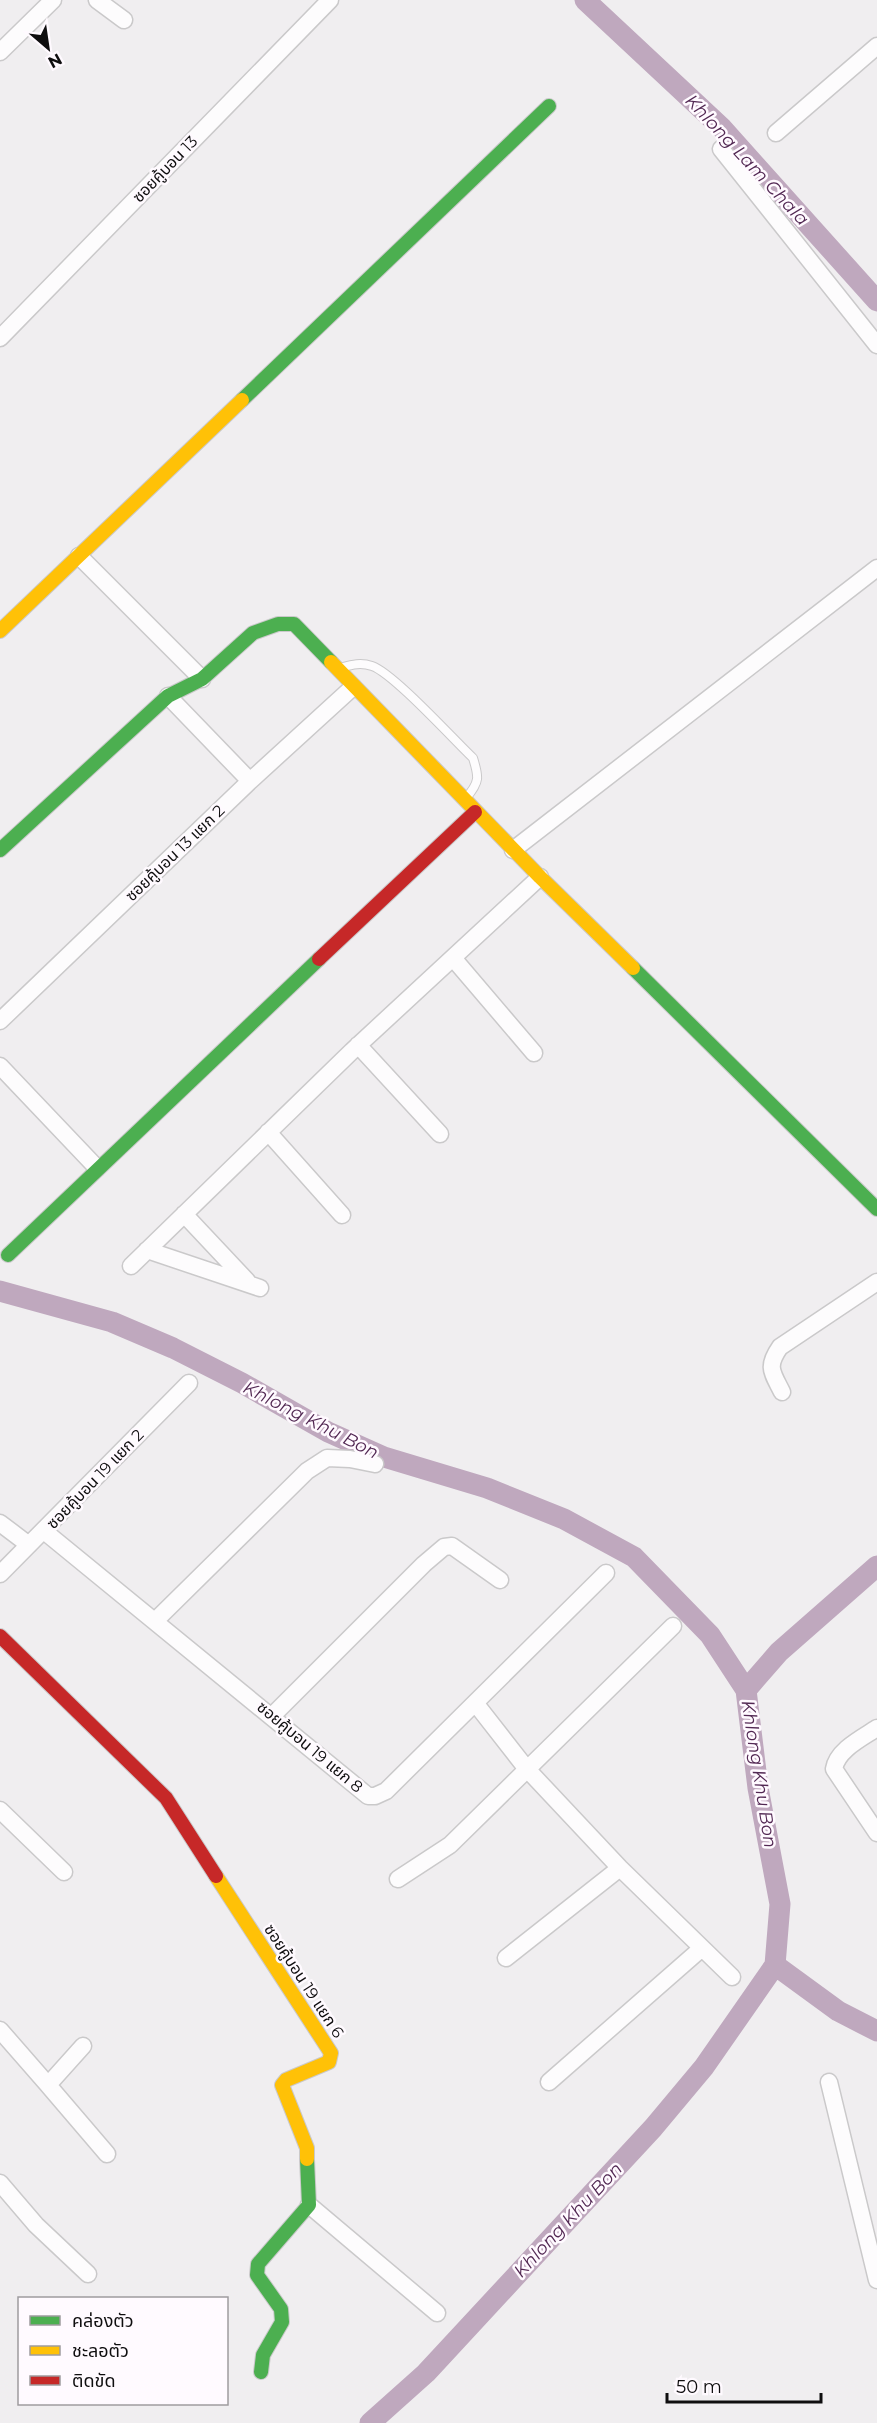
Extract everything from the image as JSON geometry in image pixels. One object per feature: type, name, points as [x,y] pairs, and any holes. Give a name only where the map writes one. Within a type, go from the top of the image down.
[{"type":"street","points":[[0,52],[53,0]]},
{"type":"street","points":[[97,0],[124,20]]},
{"type":"street","name":"ซอยคู้บอน 13","points":[[0,339],[330,0]]},
{"type":"street","points":[[776,133],[877,46]]},
{"type":"street","points":[[0,631],[549,106]]},
{"type":"street","points":[[721,149],[877,345]]},
{"type":"street","points":[[79,556],[201,679]]},
{"type":"street","points":[[513,850],[877,568]]},
{"type":"street","points":[[0,850],[168,696],[201,679],[257,628],[278,622],[294,624],[540,878],[877,1209]]},
{"type":"street","name":"ซอยคู้บอน 13 แยก 2","points":[[0,1021],[250,780],[353,687]]},
{"type":"street","points":[[168,696],[250,780]]},
{"type":"street","points":[[8,1255],[97,1168],[475,812]]},
{"type":"street","points":[[131,1266],[358,1045],[540,878]]},
{"type":"street","points":[[453,957],[534,1053]]},
{"type":"street","points":[[358,1045],[440,1134]]},
{"type":"street","points":[[0,1066],[97,1168]]},
{"type":"street","points":[[268,1132],[342,1215]]},
{"type":"street","points":[[147,1250],[254,1285],[184,1214]]},
{"type":"street","points":[[782,1392],[770,1368],[772,1359],[780,1347],[877,1282]]},
{"type":"street","name":"ซอยคู้บอน 19 แยก 2","points":[[0,1574],[189,1383]]},
{"type":"street","points":[[154,1621],[307,1471],[327,1458],[350,1459],[375,1464]]},
{"type":"street","points":[[0,1523],[29,1545]]},
{"type":"street","name":"ซอยคู้บอน 19 แยก 8","points":[[44,1531],[368,1796],[375,1796],[386,1791],[476,1704]]},
{"type":"street","points":[[272,1716],[424,1564],[444,1547],[454,1547],[500,1580]]},
{"type":"street","points":[[606,1573],[476,1704],[526,1768],[620,1868],[732,1977]]},
{"type":"street","points":[[399,1879],[450,1845],[673,1626]]},
{"type":"street","name":"ซอยคู้บอน 19 แยก 6","points":[[0,1636],[166,1798],[331,2053],[329,2062],[286,2080],[282,2085],[306,2148],[309,2205]]},
{"type":"street","points":[[877,1728],[842,1753],[835,1761],[834,1769],[877,1833]]},
{"type":"street","points":[[0,1810],[64,1872]]},
{"type":"street","points":[[506,1959],[620,1868]]},
{"type":"street","points":[[549,2082],[702,1948]]},
{"type":"street","points":[[0,2030],[107,2154]]},
{"type":"street","points":[[48,2085],[83,2046]]},
{"type":"street","points":[[829,2082],[877,2280]]},
{"type":"street","points":[[0,2183],[36,2225],[88,2274]]},
{"type":"street","points":[[261,2372],[263,2355],[282,2322],[282,2309],[257,2275],[258,2264],[309,2205],[437,2313]]},
{"type":"lane","points":[[336,669],[359,663],[374,666],[390,678],[472,758],[477,772],[477,786],[464,800]]},
{"type":"waterway","name":"Khlong Lam Chala","points":[[585,0],[722,128],[877,301]]},
{"type":"waterway","name":"Khlong Khu Bon","points":[[0,1291],[112,1322],[173,1348],[242,1383],[328,1432],[384,1457],[487,1488],[564,1519],[634,1557],[710,1635],[746,1690],[758,1788],[780,1904],[775,1965],[704,2067],[653,2128],[426,2373],[370,2423]]},
{"type":"waterway","points":[[746,1690],[779,1652],[877,1566]]},
{"type":"waterway","points":[[775,1965],[838,2011],[877,2031]]},
{"type":"traffic: fast","points":[[242,400],[549,106]]},
{"type":"traffic: fast","points":[[0,850],[168,696],[202,679],[253,633],[278,624],[294,624],[331,662]]},
{"type":"traffic: fast","points":[[8,1255],[319,959]]},
{"type":"traffic: fast","points":[[633,968],[877,1209]]},
{"type":"traffic: fast","points":[[261,2372],[263,2355],[282,2322],[281,2309],[257,2275],[258,2264],[309,2205],[307,2159]]},
{"type":"traffic: slow","points":[[0,631],[242,400]]},
{"type":"traffic: slow","points":[[331,662],[540,877],[633,968]]},
{"type":"traffic: slow","points":[[216,1876],[331,2053],[329,2062],[286,2080],[282,2085],[307,2148],[307,2159]]},
{"type":"traffic: jam","points":[[319,959],[475,812]]},
{"type":"traffic: jam","points":[[0,1636],[166,1798],[216,1876]]}]
